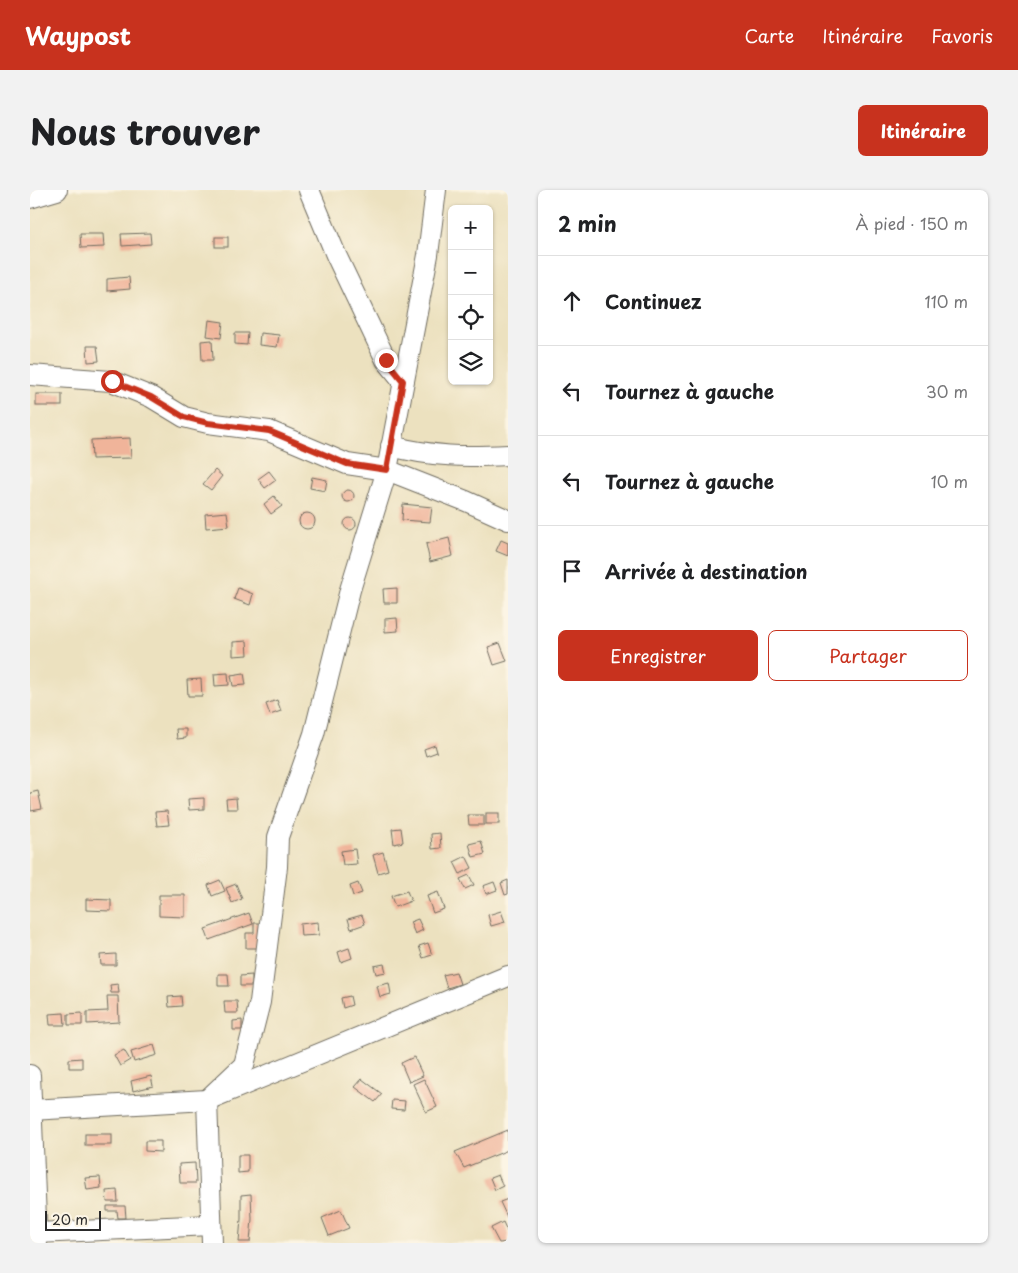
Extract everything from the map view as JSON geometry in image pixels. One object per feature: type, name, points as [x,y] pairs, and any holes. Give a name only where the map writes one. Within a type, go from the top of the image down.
[{"type":"street","points":[[30,198],[57,190]]},
{"type":"street","points":[[309,190],[336,255],[386,360],[403,381]]},
{"type":"street","points":[[30,1075],[34,1221],[211,1234],[207,1100],[244,1065],[260,1002],[278,867],[278,838],[314,734],[350,590],[387,470],[428,255],[433,190]]},
{"type":"street","points":[[30,375],[112,381],[151,397],[184,417],[208,423],[269,431],[347,464],[387,470],[466,501],[508,520]]},
{"type":"street","points":[[391,446],[420,454],[459,458],[508,455]]},
{"type":"street","points":[[32,1110],[207,1100],[508,976]]},
{"type":"building","points":[[150,233],[151,244],[122,246],[121,234]]},
{"type":"building","points":[[80,234],[103,234],[104,247],[81,248]]},
{"type":"building","points":[[215,237],[228,237],[228,247],[215,247]]},
{"type":"building","points":[[129,277],[130,289],[107,291],[107,279]]},
{"type":"building","points":[[209,320],[223,322],[221,338],[207,336]]},
{"type":"building","points":[[235,333],[248,333],[247,345],[235,344]]},
{"type":"building","points":[[260,333],[279,335],[277,347],[259,345]]},
{"type":"building","points":[[212,340],[213,360],[202,360],[201,341]]},
{"type":"building","points":[[87,346],[97,346],[99,361],[88,362]]},
{"type":"building","points":[[36,394],[62,394],[62,406],[36,406]]},
{"type":"building","points":[[130,438],[131,458],[92,459],[91,440]]},
{"type":"building","points":[[215,470],[222,476],[211,490],[203,484]]},
{"type":"building","points":[[269,471],[276,480],[265,488],[258,479]]},
{"type":"building","points":[[312,477],[327,480],[325,491],[310,488]]},
{"type":"building","points":[[346,490],[350,490],[354,496],[350,502],[346,502],[342,498],[342,494]]},
{"type":"building","points":[[274,496],[282,506],[271,514],[264,504]]},
{"type":"building","points":[[403,504],[432,507],[430,522],[402,520]]},
{"type":"building","points":[[227,512],[229,526],[206,528],[205,514]]},
{"type":"building","points":[[307,513],[315,521],[307,529],[299,521]]},
{"type":"building","points":[[348,518],[352,518],[356,524],[352,530],[348,530],[344,526],[344,522]]},
{"type":"building","points":[[449,538],[453,556],[430,562],[426,544]]},
{"type":"building","points":[[501,540],[508,543],[508,556],[496,551]]},
{"type":"building","points":[[238,588],[253,594],[250,605],[234,599]]},
{"type":"building","points":[[397,588],[397,603],[384,603],[383,589]]},
{"type":"building","points":[[397,618],[398,631],[385,632],[385,619]]},
{"type":"building","points":[[247,641],[248,655],[233,656],[233,642]]},
{"type":"building","points":[[500,643],[507,661],[494,665],[488,647]]},
{"type":"building","points":[[228,673],[229,685],[215,686],[214,674]]},
{"type":"building","points":[[244,673],[246,685],[233,686],[231,675]]},
{"type":"building","points":[[201,679],[202,696],[188,696],[187,680]]},
{"type":"building","points":[[277,700],[281,711],[270,715],[266,704]]},
{"type":"building","points":[[176,729],[186,729],[186,738],[177,739]]},
{"type":"building","points":[[435,745],[437,752],[426,756],[424,749]]},
{"type":"building","points":[[38,791],[42,809],[31,811],[30,793]]},
{"type":"building","points":[[204,798],[204,809],[189,810],[188,799]]},
{"type":"building","points":[[236,798],[237,809],[227,809],[226,799]]},
{"type":"building","points":[[167,811],[169,825],[157,826],[155,812]]},
{"type":"building","points":[[486,813],[499,813],[499,824],[486,824]]},
{"type":"building","points":[[468,815],[484,815],[484,825],[469,825]]},
{"type":"building","points":[[401,828],[403,842],[394,844],[392,829]]},
{"type":"building","points":[[440,833],[441,848],[432,849],[431,834]]},
{"type":"building","points":[[481,841],[485,854],[473,857],[469,844]]},
{"type":"building","points":[[355,849],[357,864],[343,865],[341,851]]},
{"type":"building","points":[[383,852],[388,870],[378,873],[373,855]]},
{"type":"building","points":[[466,856],[472,868],[460,874],[454,862]]},
{"type":"building","points":[[469,875],[474,885],[465,889],[460,879]]},
{"type":"building","points":[[220,880],[225,891],[212,896],[208,885]]},
{"type":"building","points":[[508,880],[508,894],[505,895],[501,883]]},
{"type":"building","points":[[494,882],[497,890],[486,894],[483,886]]},
{"type":"building","points":[[358,883],[362,893],[353,896],[350,886]]},
{"type":"building","points":[[236,884],[242,899],[232,903],[226,888]]},
{"type":"building","points":[[407,891],[411,901],[395,907],[391,896]]},
{"type":"building","points":[[438,892],[444,909],[433,913],[427,896]]},
{"type":"building","points":[[159,895],[185,895],[185,917],[159,916]]},
{"type":"building","points":[[86,899],[111,900],[111,911],[86,910]]},
{"type":"building","points":[[501,911],[505,922],[491,926],[488,915]]},
{"type":"building","points":[[249,913],[253,924],[209,940],[205,929]]},
{"type":"building","points":[[362,915],[365,924],[351,929],[348,919]]},
{"type":"building","points":[[418,919],[423,930],[415,934],[410,922]]},
{"type":"building","points":[[318,922],[319,935],[301,936],[300,924]]},
{"type":"building","points":[[254,923],[264,923],[264,948],[246,948],[246,933],[254,933]]},
{"type":"building","points":[[428,943],[432,955],[423,958],[419,946]]},
{"type":"building","points":[[349,948],[352,958],[341,962],[338,952]]},
{"type":"building","points":[[116,954],[116,965],[101,965],[100,955]]},
{"type":"building","points":[[384,964],[386,972],[376,974],[374,966]]},
{"type":"building","points":[[456,972],[460,984],[447,988],[443,975]]},
{"type":"building","points":[[218,974],[228,974],[229,986],[218,986]]},
{"type":"building","points":[[252,975],[252,986],[240,986],[240,976]]},
{"type":"building","points":[[389,983],[391,994],[380,997],[377,986]]},
{"type":"building","points":[[118,984],[119,993],[111,993],[110,985]]},
{"type":"building","points":[[107,996],[118,996],[119,1022],[87,1024],[87,1012],[108,1011]]},
{"type":"building","points":[[181,996],[182,1006],[169,1007],[168,997]]},
{"type":"building","points":[[350,996],[352,1005],[343,1008],[341,998]]},
{"type":"building","points":[[224,1001],[237,1001],[238,1013],[225,1013]]},
{"type":"building","points":[[64,1013],[65,1025],[50,1025],[49,1014]]},
{"type":"building","points":[[82,1013],[82,1025],[68,1025],[68,1014]]},
{"type":"building","points":[[242,1020],[242,1030],[233,1030],[233,1021]]},
{"type":"building","points":[[154,1045],[157,1055],[134,1062],[131,1052]]},
{"type":"building","points":[[124,1050],[130,1060],[120,1066],[114,1055]]},
{"type":"building","points":[[414,1057],[423,1076],[409,1082],[401,1063]]},
{"type":"building","points":[[82,1058],[82,1068],[69,1068],[69,1059]]},
{"type":"building","points":[[151,1076],[153,1086],[133,1091],[131,1081]]},
{"type":"building","points":[[362,1079],[382,1094],[375,1102],[355,1087]]},
{"type":"building","points":[[424,1079],[437,1107],[426,1112],[413,1084]]},
{"type":"building","points":[[392,1100],[405,1101],[404,1110],[391,1109]]},
{"type":"building","points":[[508,1130],[508,1150],[464,1168],[455,1152]]},
{"type":"building","points":[[85,1134],[112,1134],[112,1145],[85,1145]]},
{"type":"building","points":[[145,1141],[161,1141],[161,1152],[145,1151]]},
{"type":"building","points":[[238,1155],[248,1155],[248,1172],[238,1173]]},
{"type":"building","points":[[195,1163],[196,1183],[180,1183],[179,1164]]},
{"type":"building","points":[[498,1175],[503,1186],[495,1190],[490,1178]]},
{"type":"building","points":[[100,1177],[101,1188],[87,1190],[85,1178]]},
{"type":"building","points":[[117,1190],[118,1202],[107,1202],[106,1191]]},
{"type":"building","points":[[251,1194],[252,1219],[250,1242],[239,1242],[241,1195]]},
{"type":"building","points":[[508,1199],[508,1219],[500,1202]]},
{"type":"building","points":[[107,1206],[125,1206],[126,1218],[118,1218],[117,1211],[107,1211]]},
{"type":"building","points":[[341,1210],[349,1228],[329,1236],[322,1218]]},
{"type":"building","points":[[503,1222],[508,1233],[508,1242],[499,1243],[491,1228]]},
{"type":"route","points":[[112,381],[151,397],[184,417],[208,423],[269,431],[347,464],[387,470],[403,381],[386,360]]}]
